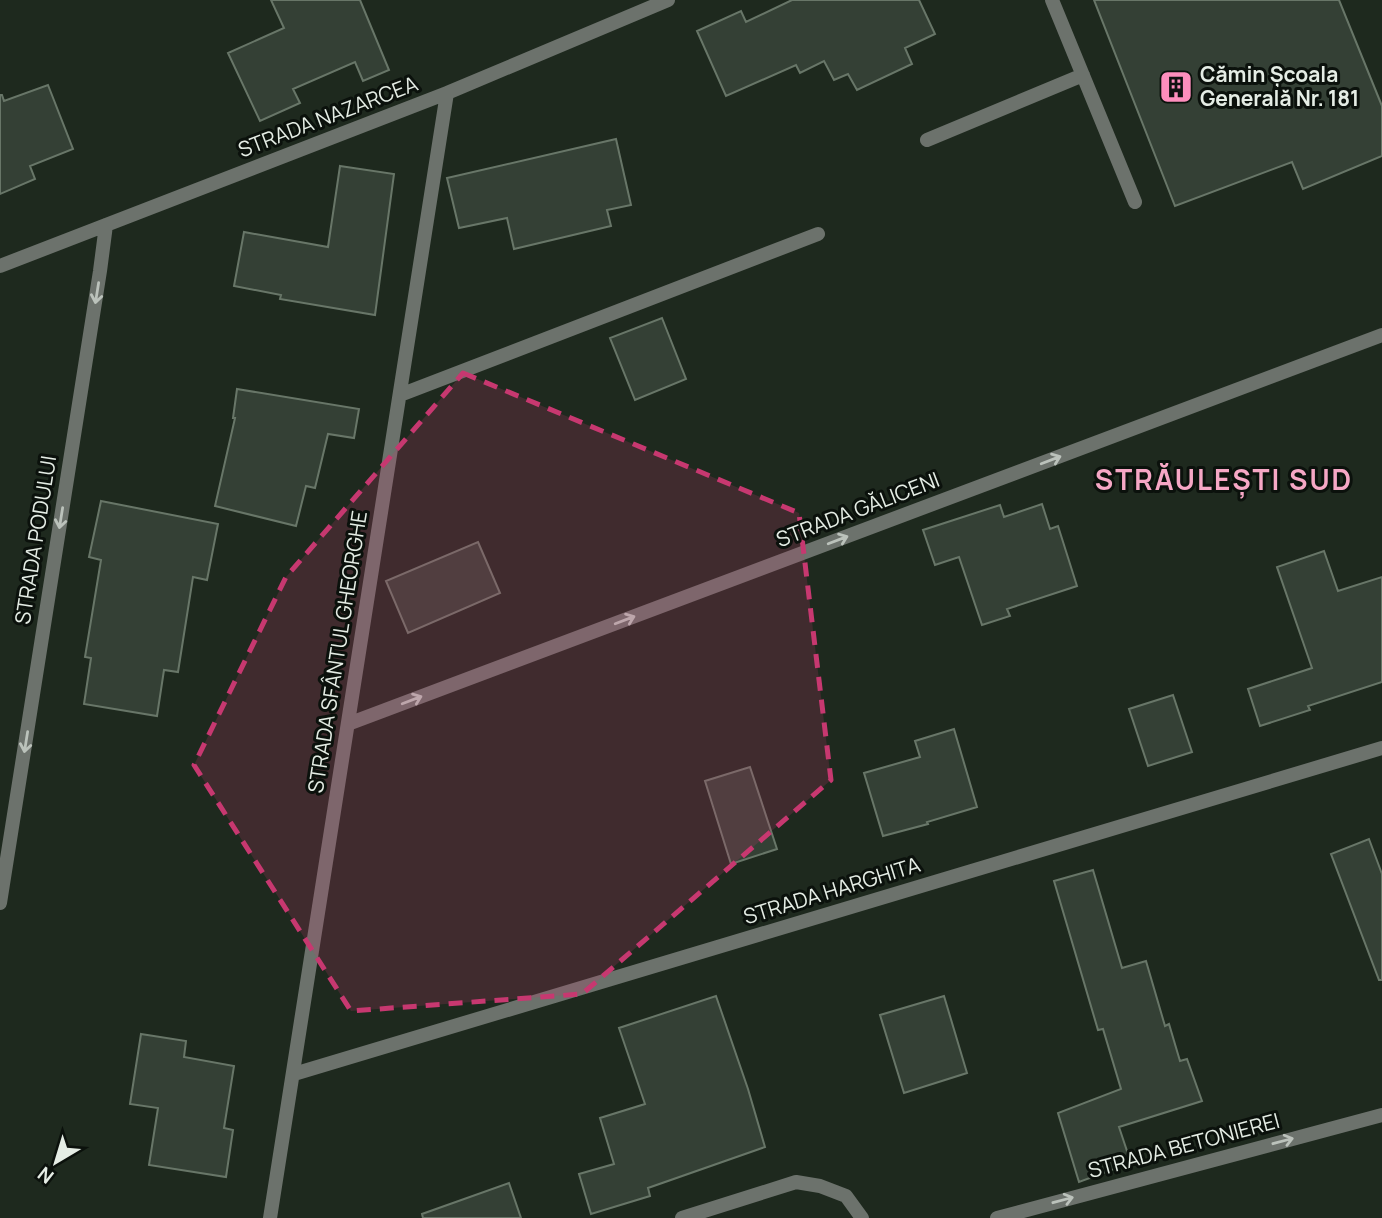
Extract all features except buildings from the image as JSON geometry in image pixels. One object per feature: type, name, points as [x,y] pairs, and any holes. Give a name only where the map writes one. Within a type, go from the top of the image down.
[{"type":"street","name":"STRADA NAZARCEA","points":[[0,266],[447,93],[668,0]]},
{"type":"street","points":[[1052,0],[1135,202]]},
{"type":"street","points":[[927,140],[1083,75]]},
{"type":"street","name":"STRADA SFÂNTUL GHEORGHE","points":[[270,1218],[447,93]]},
{"type":"street","name":"STRADA PODULUI","points":[[0,903],[106,225]]},
{"type":"street","points":[[400,395],[818,234]]},
{"type":"street","name":"STRADA GĂLICENI","points":[[348,724],[1382,335]]},
{"type":"street","name":"STRADA HARGHITA","points":[[294,1074],[1382,748]]},
{"type":"street","name":"STRADA BETONIEREI","points":[[997,1218],[1382,1115]]},
{"type":"street","points":[[682,1218],[796,1182],[820,1186],[846,1196],[862,1218]]},
{"type":"highlighted area","points":[[463,373],[799,513],[831,780],[582,994],[351,1011],[194,765],[286,577]]},
{"type":"place","name":"Cămin Școala Generală Nr. 181","points":[[1176,87]]},
{"type":"district","name":"STRĂULEȘTI SUD","points":[[1224,480]]}]
